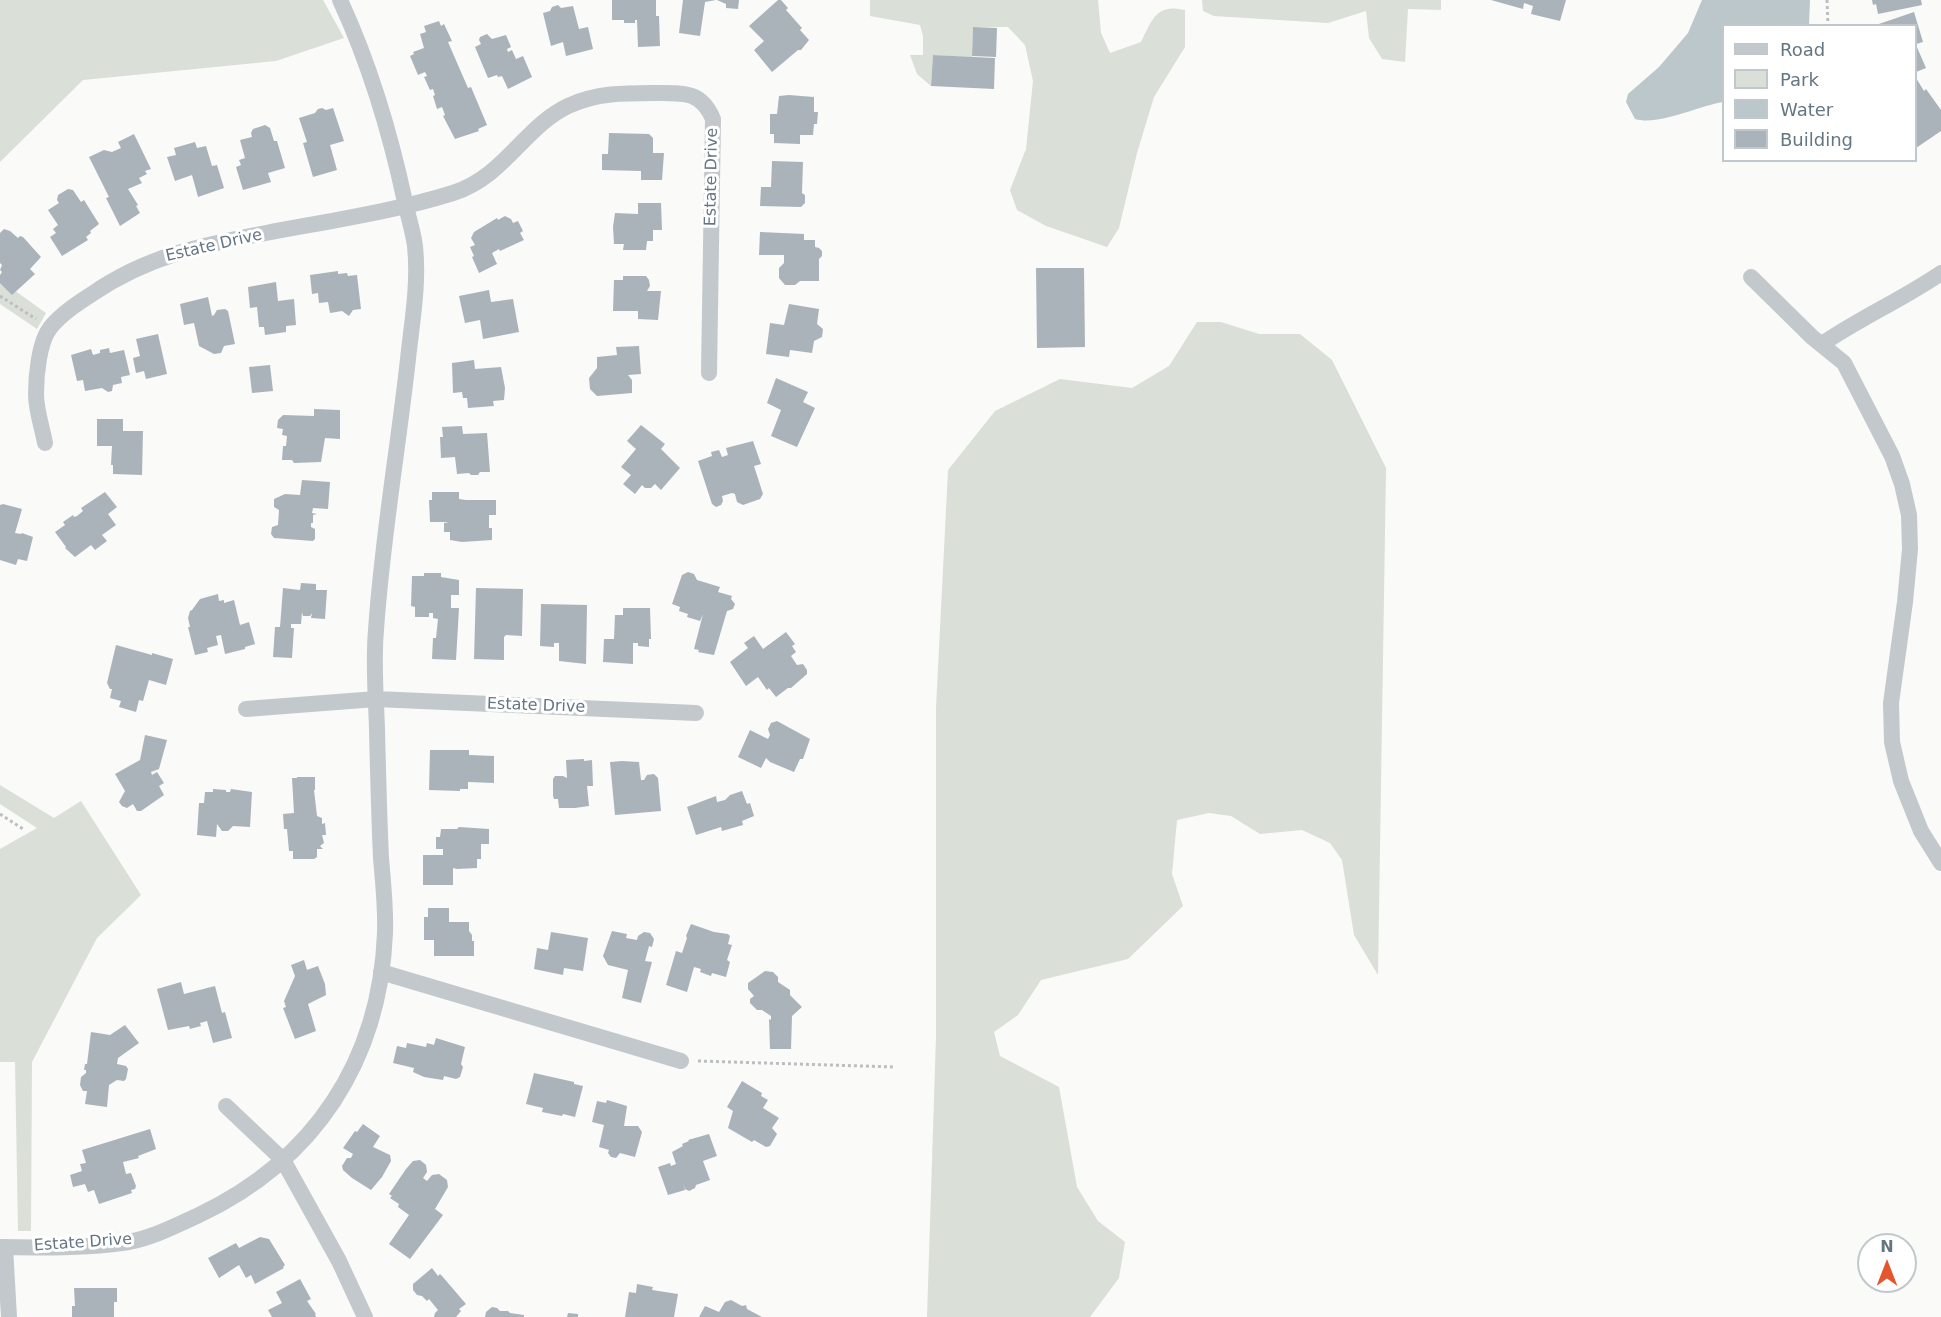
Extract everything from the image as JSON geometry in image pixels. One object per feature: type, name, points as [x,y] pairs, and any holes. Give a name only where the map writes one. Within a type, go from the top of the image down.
[{"type":"street","name":"Estate Drive","points":[[9,1317],[2,1247],[130,1241],[162,1232],[230,1200],[283,1160],[330,1110],[367,1036],[377,1004],[385,932],[375,634],[382,560],[401,428],[415,299],[415,244],[397,164],[377,94],[340,0]]},
{"type":"street","name":"Estate Drive","points":[[45,443],[36,395],[41,349],[50,329],[75,306],[113,280],[169,255],[199,246],[406,206],[456,192],[479,181],[496,169],[543,124],[566,107],[588,99],[614,94],[682,93],[695,96],[708,107],[713,119],[709,373]]},
{"type":"street","points":[[1822,344],[1850,325],[1941,273]]},
{"type":"street","points":[[1751,277],[1812,337],[1844,363],[1892,456],[1902,484],[1909,515],[1910,549],[1891,703],[1892,742],[1901,781],[1921,831],[1941,863]]},
{"type":"street","name":"Estate Drive","points":[[246,709],[376,699],[696,712]]},
{"type":"street","points":[[381,972],[681,1060]]},
{"type":"street","points":[[226,1106],[283,1160],[339,1261],[364,1317]]},
{"type":"path","points":[[1827,0],[1828,24]]},
{"type":"path","points":[[0,296],[50,329]]},
{"type":"path","points":[[0,814],[23,829]]},
{"type":"path","points":[[681,1060],[895,1067]]},
{"type":"green space","points":[[0,0],[323,0],[344,38],[276,61],[83,80],[0,162]]},
{"type":"green space","points":[[870,0],[1098,0],[1101,33],[1110,53],[1141,42],[1152,20],[1161,11],[1175,8],[1185,10],[1185,47],[1154,97],[1137,153],[1119,228],[1107,247],[1046,226],[1017,210],[1010,190],[1026,149],[1033,81],[1025,45],[1008,27],[973,27],[972,57],[933,55],[931,86],[917,74],[910,55],[923,55],[923,36],[920,25],[870,16]]},
{"type":"green space","points":[[1202,0],[1441,0],[1441,10],[1408,9],[1405,62],[1382,59],[1369,38],[1366,11],[1328,23],[1214,16],[1203,11]]},
{"type":"green space","points":[[0,280],[46,313],[37,329],[0,304]]},
{"type":"green space","points":[[1197,322],[1221,322],[1259,334],[1300,334],[1332,360],[1386,468],[1378,975],[1354,935],[1342,860],[1330,843],[1302,830],[1260,834],[1231,816],[1209,813],[1177,820],[1172,874],[1183,906],[1128,959],[1041,980],[1018,1015],[994,1032],[1000,1056],[1059,1087],[1077,1187],[1098,1221],[1125,1242],[1119,1278],[1090,1317],[927,1317],[936,1036],[936,708],[948,470],[995,411],[1060,379],[1132,388],[1169,366]]},
{"type":"green space","points":[[0,785],[54,818],[81,801],[141,895],[97,938],[32,1062],[31,1231],[18,1231],[15,1062],[0,1062],[0,849],[37,828],[0,804]]},
{"type":"water","points":[[1702,0],[1810,0],[1809,24],[1722,24],[1722,102],[1667,118],[1635,119],[1626,102],[1628,94],[1659,67],[1688,33]]},
{"type":"building","points":[[612,0],[656,0],[660,46],[638,47],[637,20],[635,23],[624,23],[624,20],[612,20]]},
{"type":"building","points":[[683,0],[716,0],[705,2],[700,36],[679,33]]},
{"type":"building","points":[[717,0],[739,0],[738,9],[726,8],[726,4]]},
{"type":"building","points":[[778,0],[781,0],[788,8],[786,10],[809,40],[801,50],[798,50],[772,72],[754,50],[764,41],[749,26]]},
{"type":"building","points":[[1491,0],[1566,0],[1560,21],[1531,14],[1533,6],[1524,3],[1523,9]]},
{"type":"building","points":[[1872,0],[1921,0],[1922,5],[1878,14],[1876,4],[1873,5]]},
{"type":"building","points":[[558,5],[561,8],[573,6],[579,29],[588,27],[593,49],[566,56],[563,42],[551,46],[543,13]]},
{"type":"building","points":[[1914,12],[1923,42],[1917,44],[1917,24],[1879,24]]},
{"type":"building","points":[[439,21],[441,26],[444,24],[452,41],[448,42],[487,125],[478,129],[479,131],[455,139],[443,116],[445,115],[442,107],[437,109],[433,89],[430,90],[424,77],[427,76],[425,72],[418,75],[410,56],[414,54],[413,52],[424,48],[420,34],[426,32],[424,26]]},
{"type":"building","points":[[973,27],[997,28],[996,57],[972,56]]},
{"type":"building","points":[[487,34],[492,39],[506,35],[511,47],[507,49],[508,52],[512,50],[516,59],[523,56],[532,77],[508,89],[502,76],[488,78],[475,47],[481,44],[480,37]]},
{"type":"building","points":[[1917,47],[1926,68],[1917,72]]},
{"type":"building","points":[[933,55],[995,58],[994,89],[931,86]]},
{"type":"building","points":[[1917,80],[1941,110],[1941,131],[1917,147]]},
{"type":"building","points":[[779,96],[814,97],[814,112],[818,112],[817,124],[814,124],[813,135],[800,135],[800,144],[774,143],[774,134],[770,134],[770,114],[777,114]]},
{"type":"building","points":[[322,108],[326,110],[333,108],[344,141],[330,145],[337,170],[313,177],[303,143],[307,142],[299,118]]},
{"type":"building","points":[[265,125],[270,128],[274,141],[277,141],[285,168],[268,173],[271,182],[243,190],[236,167],[241,165],[239,160],[245,158],[240,140],[252,137],[253,129]]},
{"type":"building","points":[[609,133],[649,134],[653,138],[653,153],[664,153],[662,180],[641,180],[641,171],[602,170],[602,154],[608,154]]},
{"type":"building","points":[[134,134],[151,169],[145,171],[147,174],[139,178],[142,183],[128,189],[140,213],[120,226],[106,198],[109,197],[89,157],[104,150],[112,152],[121,148],[118,142]]},
{"type":"building","points":[[195,142],[197,148],[206,146],[212,166],[217,165],[224,188],[198,197],[192,175],[175,181],[167,157],[176,155],[174,148]]},
{"type":"building","points":[[772,161],[803,162],[802,193],[805,195],[805,203],[801,207],[760,206],[761,187],[771,187]]},
{"type":"building","points":[[68,189],[73,190],[81,202],[84,200],[99,224],[90,231],[91,233],[86,237],[88,240],[62,256],[50,237],[56,233],[53,229],[58,225],[48,210],[59,203],[58,195]]},
{"type":"building","points":[[638,203],[661,203],[662,230],[653,230],[653,241],[647,241],[646,250],[623,250],[624,244],[614,244],[615,213],[638,214]]},
{"type":"building","points":[[505,216],[513,223],[518,221],[524,240],[492,253],[497,264],[479,273],[472,257],[474,256],[470,247],[475,245],[471,238],[474,232],[497,218],[498,220]]},
{"type":"building","points":[[4,229],[18,238],[23,237],[41,257],[30,269],[35,274],[12,295],[0,283],[2,265],[0,263],[0,233]]},
{"type":"building","points":[[760,232],[804,234],[804,240],[815,240],[815,247],[822,251],[819,259],[819,281],[800,281],[795,285],[785,285],[779,278],[779,268],[784,263],[784,255],[759,255]]},
{"type":"building","points":[[1036,268],[1084,268],[1085,347],[1037,348]]},
{"type":"building","points":[[338,271],[338,274],[357,275],[361,309],[353,310],[349,316],[342,311],[330,313],[328,302],[319,303],[318,293],[312,294],[310,275]]},
{"type":"building","points":[[623,276],[646,276],[650,286],[647,291],[661,291],[658,320],[638,319],[638,311],[613,311],[614,280],[623,280]]},
{"type":"building","points":[[276,282],[278,301],[294,299],[296,325],[286,326],[286,332],[265,335],[264,327],[259,327],[257,307],[250,308],[248,287]]},
{"type":"building","points":[[489,290],[491,302],[513,299],[519,332],[483,339],[480,320],[465,323],[459,296]]},
{"type":"building","points":[[208,297],[212,316],[217,310],[228,311],[235,344],[224,346],[221,353],[214,354],[199,346],[194,323],[184,325],[180,304]]},
{"type":"building","points":[[789,304],[819,309],[817,324],[823,329],[822,337],[814,341],[812,353],[790,350],[789,357],[766,354],[770,323],[784,325]]},
{"type":"building","points":[[158,334],[167,374],[146,379],[144,371],[136,373],[133,358],[140,356],[136,339]]},
{"type":"building","points":[[639,346],[641,374],[628,375],[632,380],[632,393],[597,396],[590,389],[589,378],[597,368],[597,357],[617,355],[616,347]]},
{"type":"building","points":[[109,348],[110,353],[124,350],[130,375],[121,377],[122,383],[113,385],[112,391],[108,392],[102,388],[85,391],[83,380],[77,381],[71,355],[91,349],[93,355]]},
{"type":"building","points":[[474,360],[475,369],[501,367],[505,388],[504,400],[493,401],[494,406],[468,408],[467,398],[463,398],[462,392],[453,393],[452,363]]},
{"type":"building","points":[[270,365],[273,391],[252,393],[249,367]]},
{"type":"building","points":[[776,378],[808,392],[803,402],[815,408],[797,447],[771,436],[781,410],[767,403]]},
{"type":"building","points":[[314,409],[340,410],[340,439],[325,438],[321,462],[294,463],[292,460],[282,460],[283,446],[286,446],[287,436],[282,435],[283,429],[277,428],[278,420],[283,415],[314,416]]},
{"type":"building","points":[[97,419],[123,419],[123,431],[143,431],[142,475],[113,474],[112,446],[97,446]]},
{"type":"building","points":[[641,425],[665,444],[661,449],[680,468],[661,490],[655,484],[651,488],[645,488],[642,485],[635,494],[623,484],[631,475],[621,467],[636,449],[627,441]]},
{"type":"building","points":[[462,426],[463,434],[487,433],[490,472],[480,472],[478,475],[457,474],[455,457],[441,458],[442,427]]},
{"type":"building","points":[[753,441],[761,464],[754,466],[763,494],[760,499],[743,505],[737,502],[735,494],[732,493],[722,496],[721,505],[716,507],[712,504],[698,461],[712,456],[711,452],[719,450],[722,457],[728,455],[726,448]]},
{"type":"building","points":[[302,480],[330,482],[328,509],[313,508],[312,513],[317,514],[313,515],[313,523],[311,523],[311,527],[315,529],[315,539],[313,541],[274,538],[271,534],[272,527],[278,525],[279,510],[274,507],[274,499],[285,494],[300,495]]},
{"type":"building","points":[[105,492],[117,507],[108,514],[116,525],[102,535],[107,541],[95,550],[91,545],[75,557],[65,548],[55,532],[65,525],[63,522],[73,515],[77,516],[83,511],[81,508]]},
{"type":"building","points":[[432,492],[459,492],[459,499],[466,500],[496,500],[496,515],[489,515],[492,540],[462,542],[450,540],[450,532],[444,532],[444,523],[449,522],[430,522],[429,500],[432,500]]},
{"type":"building","points":[[0,505],[22,509],[15,533],[33,537],[27,561],[18,559],[16,565],[0,560]]},
{"type":"building","points":[[688,572],[694,574],[697,580],[720,587],[718,592],[732,596],[731,599],[735,604],[733,609],[727,611],[714,655],[694,649],[703,614],[700,621],[687,617],[688,614],[679,611],[680,607],[672,604],[682,575]]},
{"type":"building","points":[[424,573],[441,573],[441,577],[459,580],[459,595],[451,595],[451,608],[459,608],[456,660],[432,659],[433,638],[436,638],[438,619],[433,618],[433,613],[429,613],[429,617],[415,617],[415,607],[411,606],[412,576],[424,576]]},
{"type":"building","points":[[301,583],[316,584],[316,590],[327,590],[325,619],[311,618],[312,613],[310,616],[303,616],[302,612],[301,624],[291,624],[291,628],[294,628],[292,658],[273,657],[275,627],[280,627],[283,588],[300,590]]},
{"type":"building","points":[[476,588],[523,589],[522,636],[506,635],[504,637],[504,660],[474,659]]},
{"type":"building","points":[[218,594],[219,601],[224,600],[224,603],[234,600],[240,625],[249,622],[255,644],[225,654],[221,635],[216,636],[218,645],[207,648],[208,652],[195,655],[188,627],[190,627],[188,618],[190,611],[200,599]]},
{"type":"building","points":[[541,604],[587,605],[586,664],[559,661],[559,643],[554,643],[554,647],[540,646]]},
{"type":"building","points":[[623,608],[650,608],[649,647],[633,643],[633,664],[603,662],[604,639],[614,639],[615,615],[623,615]]},
{"type":"building","points":[[786,632],[795,644],[792,646],[796,652],[791,656],[797,665],[803,664],[807,674],[776,697],[769,688],[767,690],[758,677],[746,686],[730,662],[748,648],[744,643],[754,636],[763,649]]},
{"type":"building","points":[[116,645],[173,659],[166,685],[149,680],[143,701],[139,700],[136,712],[119,707],[121,701],[110,698],[112,689],[107,683]]},
{"type":"building","points":[[777,721],[810,739],[803,759],[800,759],[794,772],[766,758],[761,768],[738,757],[750,730],[768,739],[770,735],[768,729],[771,723]]},
{"type":"building","points":[[145,735],[167,740],[159,769],[151,772],[152,775],[157,772],[164,783],[159,786],[164,795],[141,811],[137,811],[133,804],[127,808],[119,802],[125,791],[115,774],[140,760]]},
{"type":"building","points":[[430,750],[469,750],[469,755],[494,756],[494,783],[468,782],[468,789],[460,789],[460,791],[429,790]]},
{"type":"building","points":[[584,759],[584,761],[592,760],[593,786],[587,786],[589,806],[559,808],[558,799],[554,799],[553,796],[553,779],[555,776],[567,778],[566,760]]},
{"type":"building","points":[[610,762],[639,762],[641,780],[644,780],[647,775],[654,774],[658,778],[661,811],[615,815]]},
{"type":"building","points":[[315,777],[317,816],[322,818],[322,824],[325,823],[326,835],[322,835],[324,843],[320,846],[323,849],[317,849],[317,857],[314,859],[293,859],[293,851],[289,851],[287,829],[284,829],[283,814],[294,813],[292,778]]},
{"type":"building","points":[[213,789],[226,790],[226,792],[230,792],[231,789],[252,792],[250,827],[233,826],[228,831],[222,831],[217,824],[216,837],[197,835],[199,803],[204,803],[205,792],[213,792]]},
{"type":"building","points":[[742,791],[747,804],[750,803],[754,816],[742,821],[743,825],[722,831],[721,827],[696,835],[687,807],[716,796],[717,802],[725,800],[730,795]]},
{"type":"building","points":[[459,827],[489,829],[489,844],[481,844],[481,859],[477,859],[477,868],[453,868],[453,885],[423,885],[423,855],[443,855],[443,849],[436,849],[436,837],[440,837],[441,829]]},
{"type":"building","points":[[428,908],[449,908],[449,922],[469,922],[469,931],[474,941],[474,956],[434,956],[434,940],[424,940],[424,917],[428,917]]},
{"type":"building","points":[[691,924],[728,934],[730,936],[728,944],[732,945],[727,960],[730,962],[726,977],[712,973],[711,976],[694,967],[687,992],[666,985],[676,951],[682,953]]},
{"type":"building","points":[[612,931],[627,934],[626,938],[637,940],[638,936],[644,932],[650,933],[654,939],[652,947],[649,946],[645,961],[652,962],[641,1003],[622,998],[628,970],[608,965],[603,956]]},
{"type":"building","points":[[551,932],[588,938],[583,971],[564,968],[563,975],[534,969],[537,948],[548,950]]},
{"type":"building","points":[[304,960],[307,970],[318,966],[325,984],[326,995],[308,1004],[316,1031],[295,1039],[283,1008],[286,1007],[284,1001],[295,976],[291,965]]},
{"type":"building","points":[[765,971],[773,972],[778,977],[778,982],[790,990],[790,995],[802,1007],[792,1016],[791,1049],[770,1049],[769,1019],[771,1020],[771,1016],[762,1010],[757,1010],[750,1003],[750,999],[754,996],[748,989],[748,983]]},
{"type":"building","points":[[181,982],[184,994],[215,986],[232,1038],[213,1043],[207,1021],[200,1023],[201,1026],[190,1029],[189,1026],[168,1030],[157,989]]},
{"type":"building","points":[[125,1025],[139,1043],[118,1058],[117,1064],[126,1066],[128,1069],[126,1079],[117,1080],[109,1085],[107,1107],[85,1104],[87,1091],[83,1091],[80,1085],[81,1077],[86,1073],[84,1070],[87,1064],[91,1032],[110,1035]]},
{"type":"building","points":[[436,1038],[465,1047],[460,1077],[456,1079],[444,1076],[443,1080],[424,1077],[413,1072],[414,1068],[393,1063],[397,1046],[406,1048],[407,1043],[426,1047],[427,1043],[434,1045]]},
{"type":"building","points":[[534,1073],[583,1086],[575,1117],[542,1112],[543,1108],[526,1104]]},
{"type":"building","points":[[742,1081],[762,1093],[761,1096],[768,1100],[763,1108],[779,1118],[772,1128],[777,1134],[770,1146],[766,1147],[754,1140],[752,1142],[728,1128],[733,1111],[727,1107]]},
{"type":"building","points":[[607,1100],[627,1106],[624,1126],[638,1126],[642,1132],[635,1157],[620,1153],[616,1158],[611,1157],[609,1150],[599,1147],[604,1125],[592,1122],[597,1101],[606,1103]]},
{"type":"building","points":[[363,1124],[380,1136],[373,1147],[390,1155],[391,1161],[371,1190],[352,1178],[342,1166],[353,1154],[343,1148]]},
{"type":"building","points":[[150,1129],[156,1149],[138,1156],[139,1158],[123,1162],[126,1174],[131,1173],[136,1186],[131,1190],[132,1193],[99,1204],[94,1190],[88,1192],[85,1184],[73,1187],[70,1175],[82,1171],[80,1164],[86,1163],[82,1150]]},
{"type":"building","points":[[709,1134],[717,1156],[703,1161],[710,1180],[696,1185],[689,1191],[683,1184],[685,1190],[668,1195],[658,1167],[670,1163],[671,1166],[676,1164],[672,1152],[688,1140]]},
{"type":"building","points":[[420,1160],[426,1165],[427,1172],[423,1178],[427,1181],[432,1175],[439,1174],[447,1180],[448,1187],[435,1209],[443,1215],[410,1259],[389,1244],[409,1215],[398,1207],[399,1204],[390,1198],[392,1196],[389,1194],[413,1161]]},
{"type":"building","points":[[260,1237],[269,1239],[285,1265],[284,1268],[255,1284],[251,1275],[246,1278],[239,1265],[219,1278],[208,1258],[236,1243],[239,1248]]},
{"type":"building","points":[[432,1268],[466,1304],[459,1309],[461,1311],[456,1317],[434,1317],[438,1310],[429,1299],[427,1301],[413,1290],[413,1284]]},
{"type":"building","points":[[300,1279],[311,1299],[307,1301],[316,1317],[272,1317],[268,1310],[282,1303],[276,1292]]},
{"type":"building","points":[[637,1284],[653,1287],[652,1290],[678,1294],[674,1317],[625,1317],[629,1292],[636,1293]]},
{"type":"building","points":[[74,1288],[117,1288],[114,1317],[72,1317],[72,1306],[75,1306]]},
{"type":"building","points":[[731,1300],[742,1306],[746,1305],[747,1309],[762,1317],[699,1317],[705,1306],[719,1312],[725,1302]]},
{"type":"building","points":[[492,1307],[500,1311],[524,1315],[524,1317],[485,1317],[486,1312]]},
{"type":"building","points":[[568,1313],[578,1314],[578,1317],[567,1317]]}]
